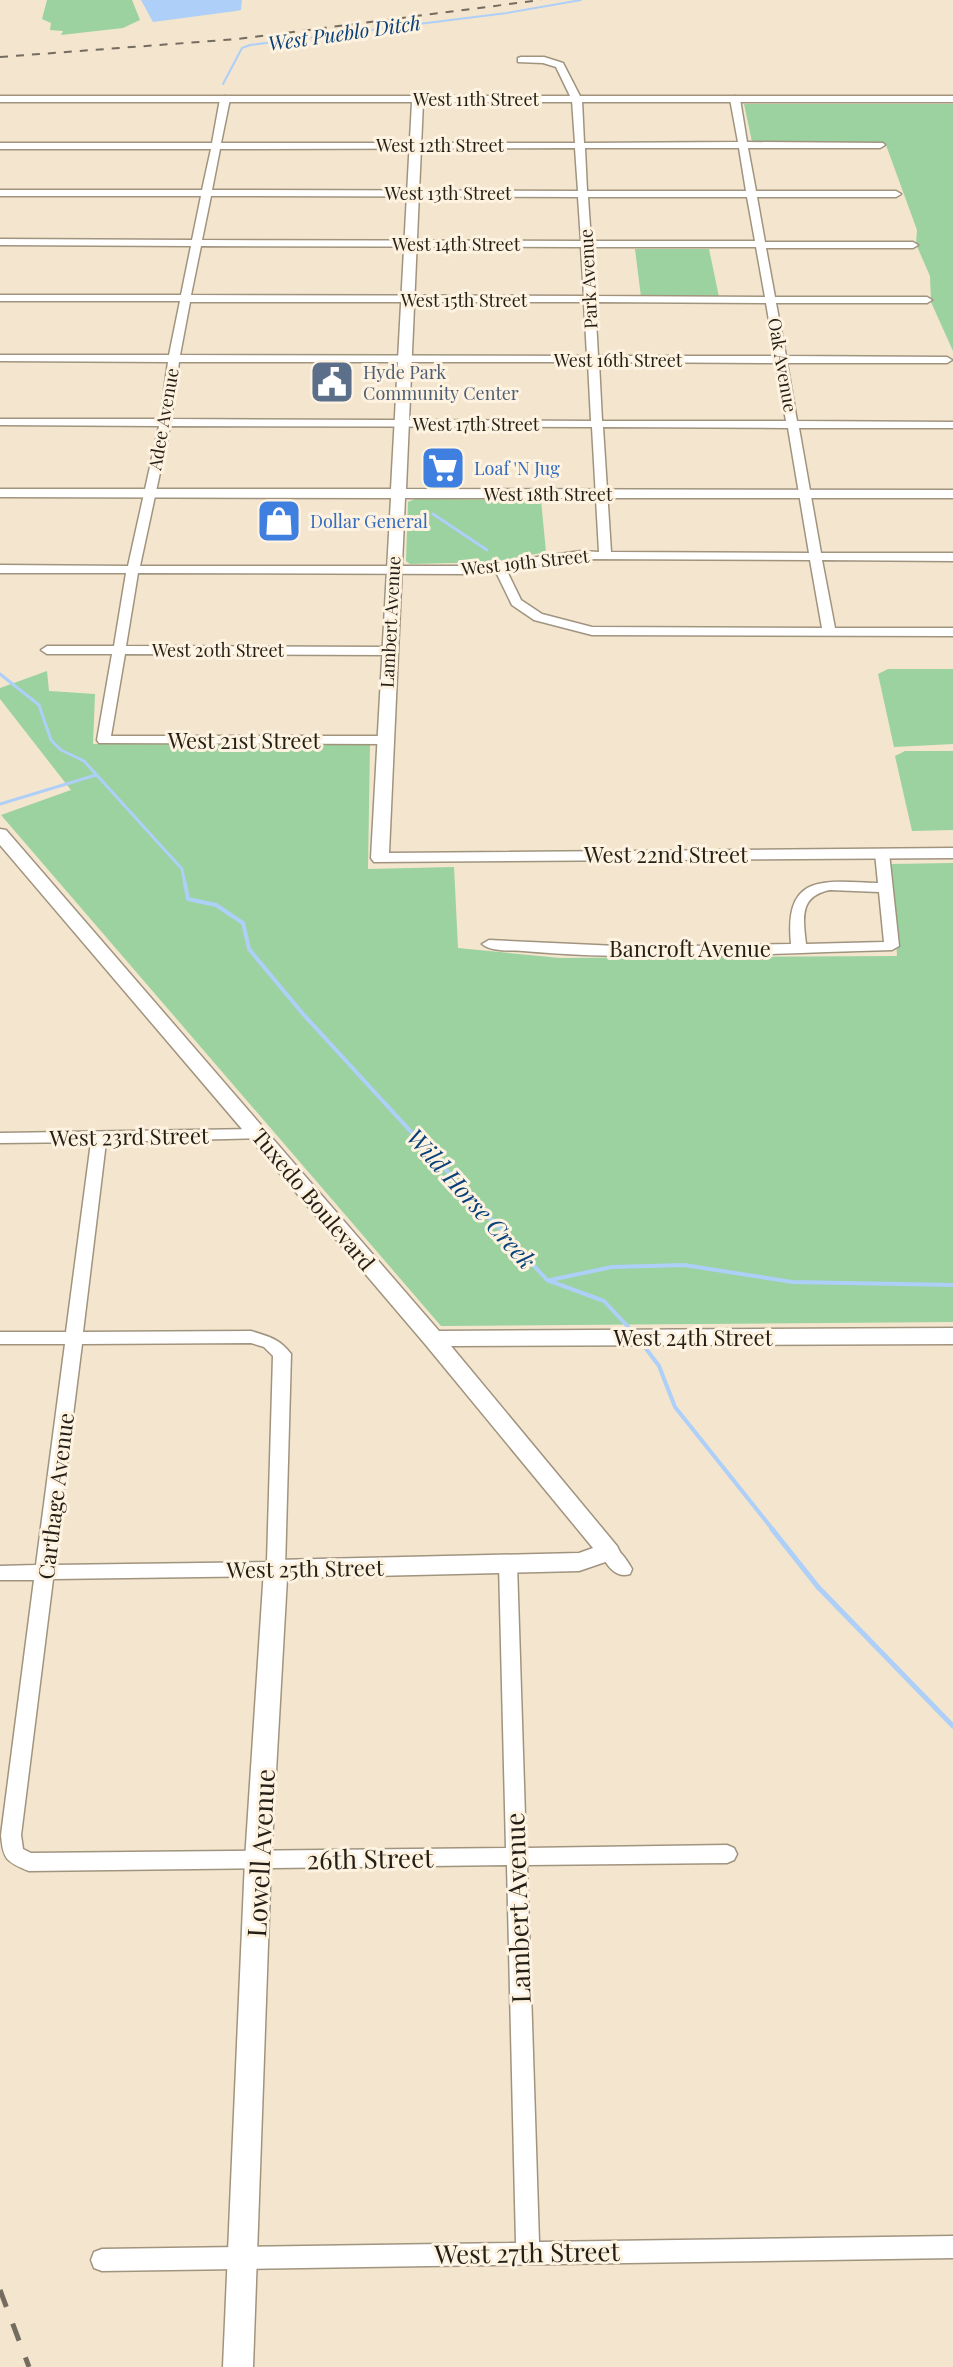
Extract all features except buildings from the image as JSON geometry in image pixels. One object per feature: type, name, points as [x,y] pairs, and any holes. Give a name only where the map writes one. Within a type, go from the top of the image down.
[{"type":"street","points":[[521,60],[544,60],[560,65],[577,100]]},
{"type":"street","name":"West 11th Street","points":[[0,99],[953,99]]},
{"type":"street","name":"Adee Avenue","points":[[104,740],[133,569],[165,422],[174,358],[225,99]]},
{"type":"street","name":"Lambert Avenue","points":[[380,858],[392,570],[418,99]]},
{"type":"street","name":"Oak Avenue","points":[[735,99],[829,631]]},
{"type":"street","name":"Park Avenue","points":[[577,100],[605,555]]},
{"type":"street","name":"West 12th Street","points":[[0,146],[880,145]]},
{"type":"street","name":"West 13th Street","points":[[0,193],[896,194]]},
{"type":"street","name":"West 14th Street","points":[[0,242],[913,245]]},
{"type":"street","name":"West 15th Street","points":[[0,298],[927,300]]},
{"type":"street","name":"West 16th Street","points":[[0,358],[947,360]]},
{"type":"street","name":"West 17th Street","points":[[0,422],[953,425]]},
{"type":"street","name":"West 18th Street","points":[[0,493],[953,494]]},
{"type":"street","name":"West 19th Street","points":[[0,569],[500,568],[559,557],[605,555],[953,557]]},
{"type":"street","points":[[500,568],[516,602],[538,617],[563,626],[592,631],[953,632]]},
{"type":"street","name":"West 20th Street","points":[[47,650],[388,651]]},
{"type":"street","name":"West 21st Street","points":[[104,740],[385,740]]},
{"type":"street","name":"Tuxedo Boulevard","points":[[0,834],[433,1339],[616,1560]]},
{"type":"street","points":[[799,947],[796,911],[801,896],[806,891],[821,888],[886,888],[882,853]]},
{"type":"street","name":"West 22nd Street","points":[[380,858],[953,853]]},
{"type":"street","name":"Bancroft Avenue","points":[[489,944],[526,948],[892,946],[886,888]]},
{"type":"street","name":"West 23rd Street","points":[[0,1138],[259,1134]]},
{"type":"street","name":"Carthage Avenue","points":[[13,1854],[11,1835],[99,1138]]},
{"type":"street","name":"West 24th Street","points":[[433,1339],[953,1336]]},
{"type":"street","points":[[0,1338],[75,1337]]},
{"type":"street","name":"Lowell Avenue","points":[[75,1337],[251,1337],[270,1343],[282,1354],[276,1569],[258,1860],[238,2367]]},
{"type":"street","name":"West 25th Street","points":[[0,1573],[616,1560]]},
{"type":"street","name":"Lambert Avenue","points":[[508,1564],[528,2252]]},
{"type":"street","name":"26th Street","points":[[13,1854],[29,1862],[727,1854]]},
{"type":"street","name":"West 27th Street","points":[[102,2260],[953,2247]]},
{"type":"green space","points":[[47,0],[132,0],[140,20],[123,28],[61,35],[63,31],[50,30],[51,23],[42,19]]},
{"type":"green space","points":[[744,104],[953,104],[953,351],[931,302],[930,276],[916,244],[917,230],[886,145],[752,142]]},
{"type":"green space","points":[[635,249],[709,249],[719,297],[641,297]]},
{"type":"green space","points":[[415,499],[541,500],[546,552],[494,562],[410,564],[406,561],[408,502]]},
{"type":"green space","points":[[888,669],[953,669],[953,744],[894,747],[878,674]]},
{"type":"green space","points":[[47,671],[49,691],[95,694],[93,744],[370,745],[368,869],[454,867],[458,948],[560,958],[897,956],[891,864],[953,863],[953,1322],[441,1326],[1,815],[71,790],[0,699],[0,688]]},
{"type":"green space","points":[[905,751],[953,751],[953,830],[912,831],[895,756]]},
{"type":"water","points":[[141,0],[242,0],[241,10],[153,22]]},
{"type":"waterway","name":"West Pueblo Ditch","points":[[223,84],[242,48],[250,45],[507,13],[581,0]]},
{"type":"waterway","points":[[433,514],[487,550]]},
{"type":"waterway","name":"Wild Horse Creek","points":[[0,674],[39,705],[51,740],[61,750],[84,761],[182,869],[185,885]]},
{"type":"waterway","points":[[0,804],[96,775]]},
{"type":"waterway","name":"Wild Horse Creek","points":[[185,883],[188,899],[216,905],[243,923],[249,949],[303,1014],[547,1280],[604,1301],[633,1332]]},
{"type":"waterway","points":[[550,1280],[612,1267],[684,1265],[792,1282],[953,1285]]},
{"type":"waterway","name":"Wild Horse Creek","points":[[641,1342],[659,1366],[675,1407],[774,1531]]},
{"type":"waterway","name":"Wild Horse Creek","points":[[772,1529],[818,1587],[953,1726]]},
{"type":"railway","points":[[0,57],[238,39],[541,0]]},
{"type":"railway","points":[[0,2290],[29,2367]]},
{"type":"place","name":"Hyde Park Community Center","points":[[332,382]]},
{"type":"place","name":"Loaf 'N Jug","points":[[443,468]]},
{"type":"place","name":"Dollar General","points":[[279,521]]}]
